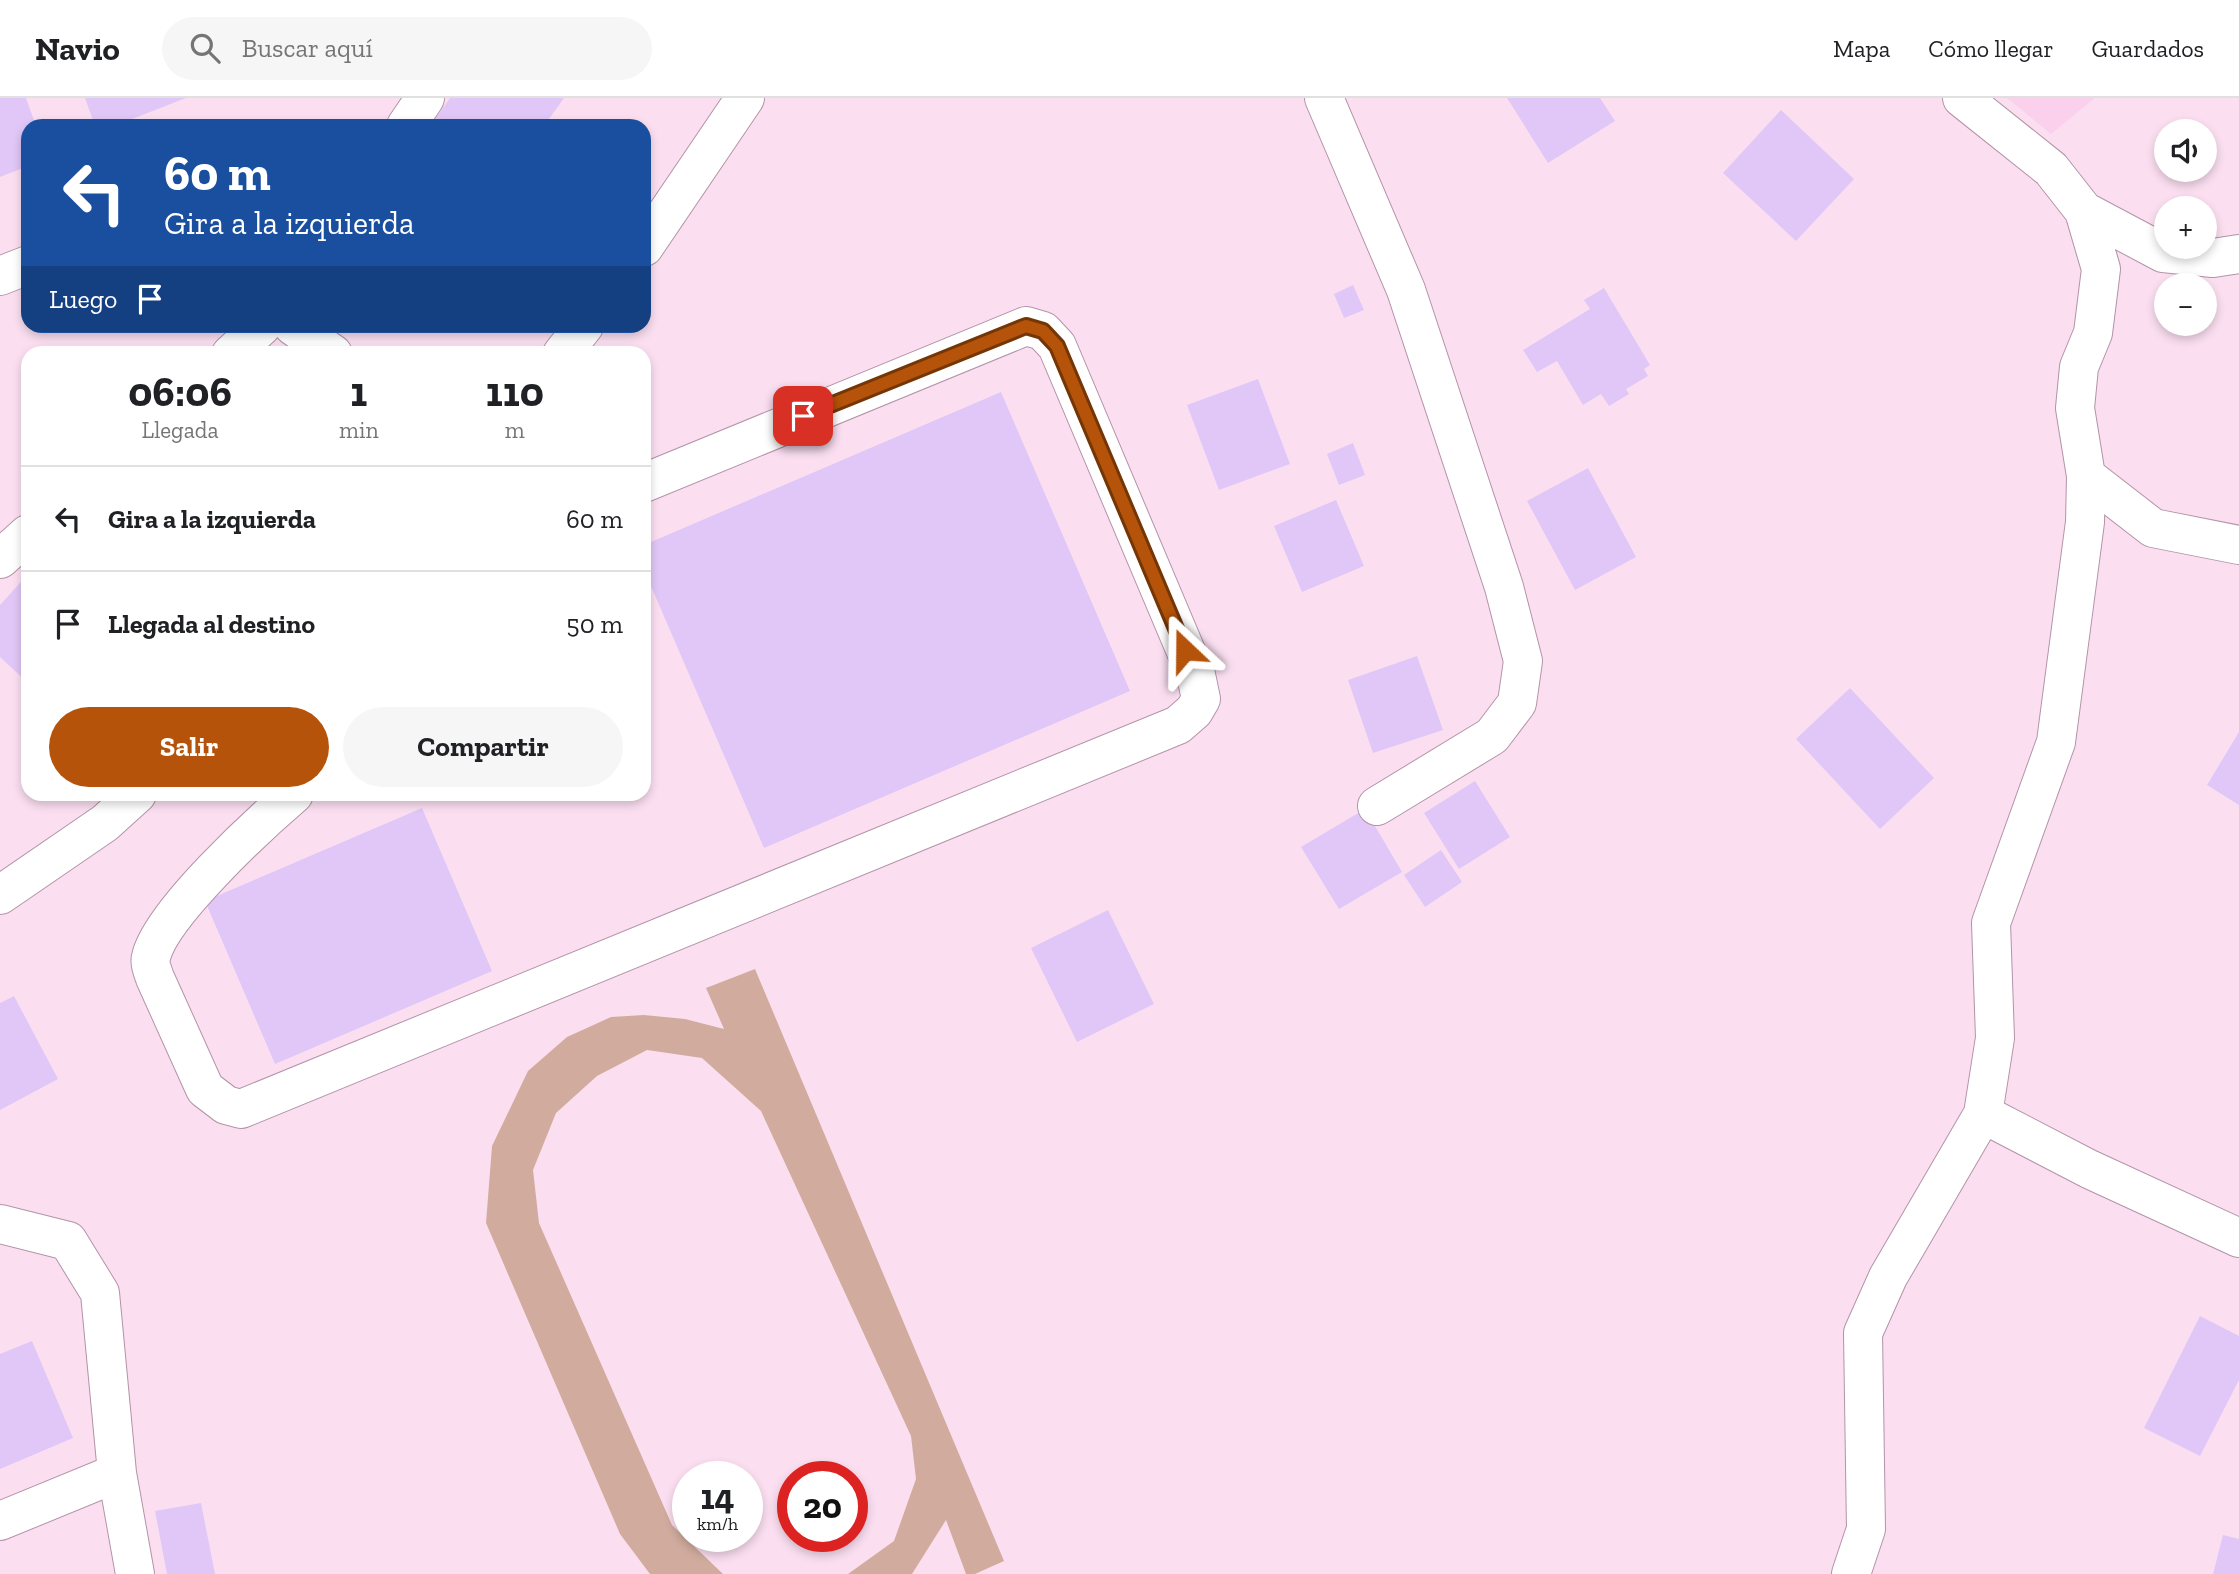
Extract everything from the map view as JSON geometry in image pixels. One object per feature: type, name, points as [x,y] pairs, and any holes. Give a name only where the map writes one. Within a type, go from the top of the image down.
[{"type":"street","points":[[651,237],[745,98]]},
{"type":"street","points":[[1324,98],[1406,290],[1504,587],[1522,661],[1517,703],[1492,736],[1377,806]]},
{"type":"street","points":[[1851,1574],[1866,1529],[1863,1333],[1888,1277],[1983,1114],[1995,1038],[1991,923],[2056,743],[2085,522],[2086,476],[2075,408],[2079,367],[2093,333],[2101,269],[2084,211],[2051,169],[1962,98]]},
{"type":"street","points":[[2084,211],[2163,253],[2213,258],[2239,254]]},
{"type":"street","points":[[0,276],[21,268]]},
{"type":"street","points":[[286,801],[243,837],[166,927],[150,958],[155,978],[205,1089],[226,1105],[241,1109],[1178,724],[1194,711],[1201,699],[1196,675],[1063,359],[1057,346],[1043,331],[1026,326],[651,480]]},
{"type":"street","points":[[240,346],[254,333]]},
{"type":"street","points":[[303,333],[321,346]]},
{"type":"street","points":[[2086,476],[2153,527],[2239,545]]},
{"type":"street","points":[[0,558],[21,540]]},
{"type":"street","points":[[0,895],[105,823],[129,801]]},
{"type":"street","points":[[1983,1114],[2089,1169],[2239,1238]]},
{"type":"street","points":[[0,1224],[68,1241],[100,1293],[117,1473],[135,1574]]},
{"type":"street","points":[[0,1521],[117,1473]]},
{"type":"shaded area","points":[[2007,98],[2095,98],[2051,134]]},
{"type":"shaded area","points":[[755,969],[1004,1561],[975,1574],[966,1574],[946,1520],[912,1574],[848,1574],[894,1541],[916,1479],[911,1436],[761,1111],[702,1058],[647,1050],[597,1076],[556,1113],[533,1170],[539,1223],[672,1525],[672,1552],[700,1552],[723,1574],[650,1574],[620,1534],[486,1223],[492,1146],[528,1071],[567,1037],[611,1017],[644,1015],[685,1019],[724,1029],[706,988]]},
{"type":"building","points":[[0,98],[26,98],[34,119],[21,119],[21,169],[0,177]]},
{"type":"building","points":[[85,98],[186,98],[132,119],[92,119]]},
{"type":"building","points":[[450,98],[564,98],[549,119],[435,119]]},
{"type":"building","points":[[1507,98],[1600,98],[1615,121],[1548,163]]},
{"type":"building","points":[[1781,110],[1854,179],[1796,241],[1723,173]]},
{"type":"building","points":[[1353,285],[1364,310],[1344,318],[1334,294]]},
{"type":"building","points":[[1604,288],[1650,365],[1644,369],[1648,376],[1626,389],[1629,394],[1609,406],[1601,394],[1583,405],[1557,361],[1537,372],[1523,350],[1590,309],[1584,300]]},
{"type":"building","points":[[1258,379],[1290,464],[1219,490],[1187,405]]},
{"type":"building","points":[[1001,392],[1130,691],[764,848],[651,586],[651,542]]},
{"type":"building","points":[[1353,443],[1365,475],[1339,485],[1327,454]]},
{"type":"building","points":[[1588,468],[1636,557],[1575,590],[1527,501]]},
{"type":"building","points":[[1336,500],[1364,566],[1302,592],[1274,526]]},
{"type":"building","points":[[21,582],[21,676],[0,657],[0,605]]},
{"type":"building","points":[[1417,656],[1443,730],[1373,753],[1348,680]]},
{"type":"building","points":[[1850,688],[1934,778],[1880,829],[1796,739]]},
{"type":"building","points":[[2239,732],[2239,805],[2207,785]]},
{"type":"building","points":[[1475,781],[1510,837],[1459,869],[1424,813]]},
{"type":"building","points":[[422,808],[492,971],[275,1064],[205,901]]},
{"type":"building","points":[[1365,809],[1402,872],[1339,909],[1301,847]]},
{"type":"building","points":[[1441,850],[1462,882],[1425,907],[1404,875]]},
{"type":"building","points":[[1108,910],[1154,1004],[1077,1042],[1031,948]]},
{"type":"building","points":[[14,996],[58,1079],[0,1110],[0,1003]]},
{"type":"building","points":[[2200,1316],[2239,1336],[2239,1380],[2200,1456],[2144,1428]]},
{"type":"building","points":[[32,1341],[73,1438],[0,1469],[0,1354]]},
{"type":"building","points":[[201,1503],[215,1574],[167,1574],[155,1511]]},
{"type":"building","points":[[2223,1535],[2239,1539],[2239,1574],[2213,1574]]},
{"type":"route","points":[[803,416],[1026,326],[1043,331],[1057,346],[1185,650]]}]
